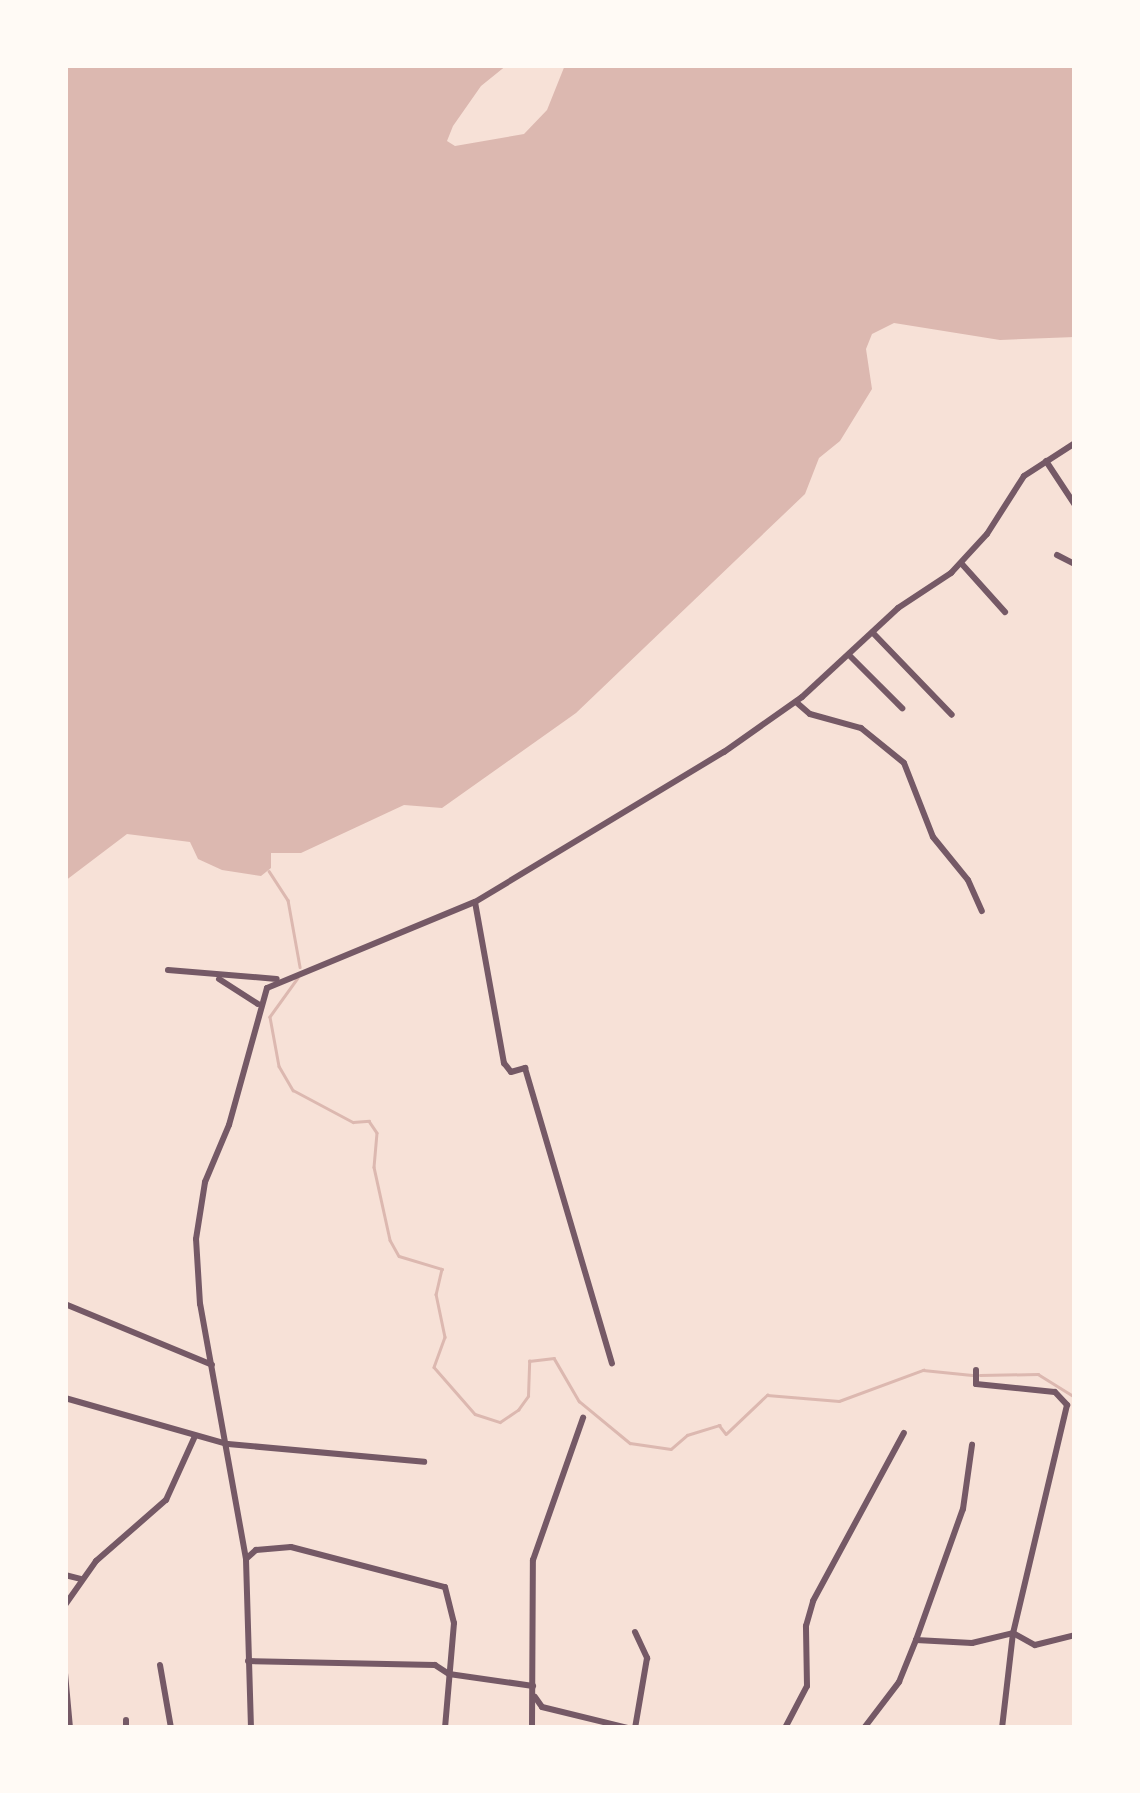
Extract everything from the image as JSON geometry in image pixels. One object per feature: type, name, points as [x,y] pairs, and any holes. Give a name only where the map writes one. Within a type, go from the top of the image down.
[{"type":"street","points":[[168,970],[219,979],[278,980],[475,902],[796,702],[961,563],[987,534],[1008,493],[1075,442]]},
{"type":"street","points":[[1046,462],[1075,505]]},
{"type":"street","points":[[1057,555],[1075,564]]},
{"type":"street","points":[[961,563],[1005,612]]},
{"type":"street","points":[[874,634],[952,715]]},
{"type":"street","points":[[850,656],[902,708]]},
{"type":"street","points":[[796,702],[810,714],[861,728],[904,763],[933,838],[968,880],[982,912]]},
{"type":"street","points":[[475,902],[504,1064],[511,1072],[525,1068],[612,1363]]},
{"type":"street","points":[[219,979],[258,1004]]},
{"type":"street","points":[[251,1728],[246,1558],[200,1304],[197,1220],[258,1004],[278,980]]},
{"type":"street","points":[[65,1304],[212,1365]]},
{"type":"street","points":[[976,1370],[976,1384],[1055,1392],[1067,1405],[1013,1633],[1002,1728]]},
{"type":"street","points":[[65,1398],[228,1444],[424,1462]]},
{"type":"street","points":[[532,1728],[533,1560],[583,1418]]},
{"type":"street","points":[[785,1728],[807,1686],[806,1626],[813,1601],[904,1433]]},
{"type":"street","points":[[65,1605],[81,1579],[166,1500],[195,1436]]},
{"type":"street","points":[[864,1728],[899,1682],[916,1640],[963,1509],[972,1445]]},
{"type":"street","points":[[246,1558],[256,1550],[291,1547],[434,1580],[452,1593],[445,1728]]},
{"type":"street","points":[[65,1574],[81,1579]]},
{"type":"street","points":[[532,1686],[542,1707],[632,1728],[647,1658],[635,1632]]},
{"type":"street","points":[[916,1640],[972,1644],[1013,1633],[1035,1645],[1075,1635]]},
{"type":"street","points":[[248,1661],[356,1660],[435,1665],[449,1674],[532,1686]]},
{"type":"street","points":[[160,1665],[172,1728]]},
{"type":"street","points":[[65,1674],[70,1728]]},
{"type":"street","points":[[655,1728],[672,1728]]},
{"type":"shaded area","points":[[65,65],[507,65],[481,86],[453,126],[447,141],[455,146],[524,134],[547,110],[565,65],[1075,65],[1075,337],[1000,340],[894,323],[872,334],[866,349],[872,389],[840,441],[819,458],[805,494],[576,713],[442,808],[404,805],[301,853],[271,853],[271,868],[261,876],[222,870],[198,859],[190,842],[127,834],[65,881]]},
{"type":"waterway","points":[[269,871],[288,900],[300,967]]},
{"type":"waterway","points":[[298,978],[270,1017],[279,1066],[293,1090],[353,1122],[369,1121],[377,1133],[374,1167],[390,1240],[399,1256],[442,1269],[436,1294],[445,1337],[434,1367],[475,1414],[500,1422],[518,1410],[528,1396],[529,1361],[554,1358],[579,1401],[630,1443],[671,1449],[687,1435],[719,1425],[726,1434],[767,1395],[839,1401],[923,1370],[972,1375]]},
{"type":"waterway","points":[[980,1375],[1038,1374],[1075,1397]]}]
